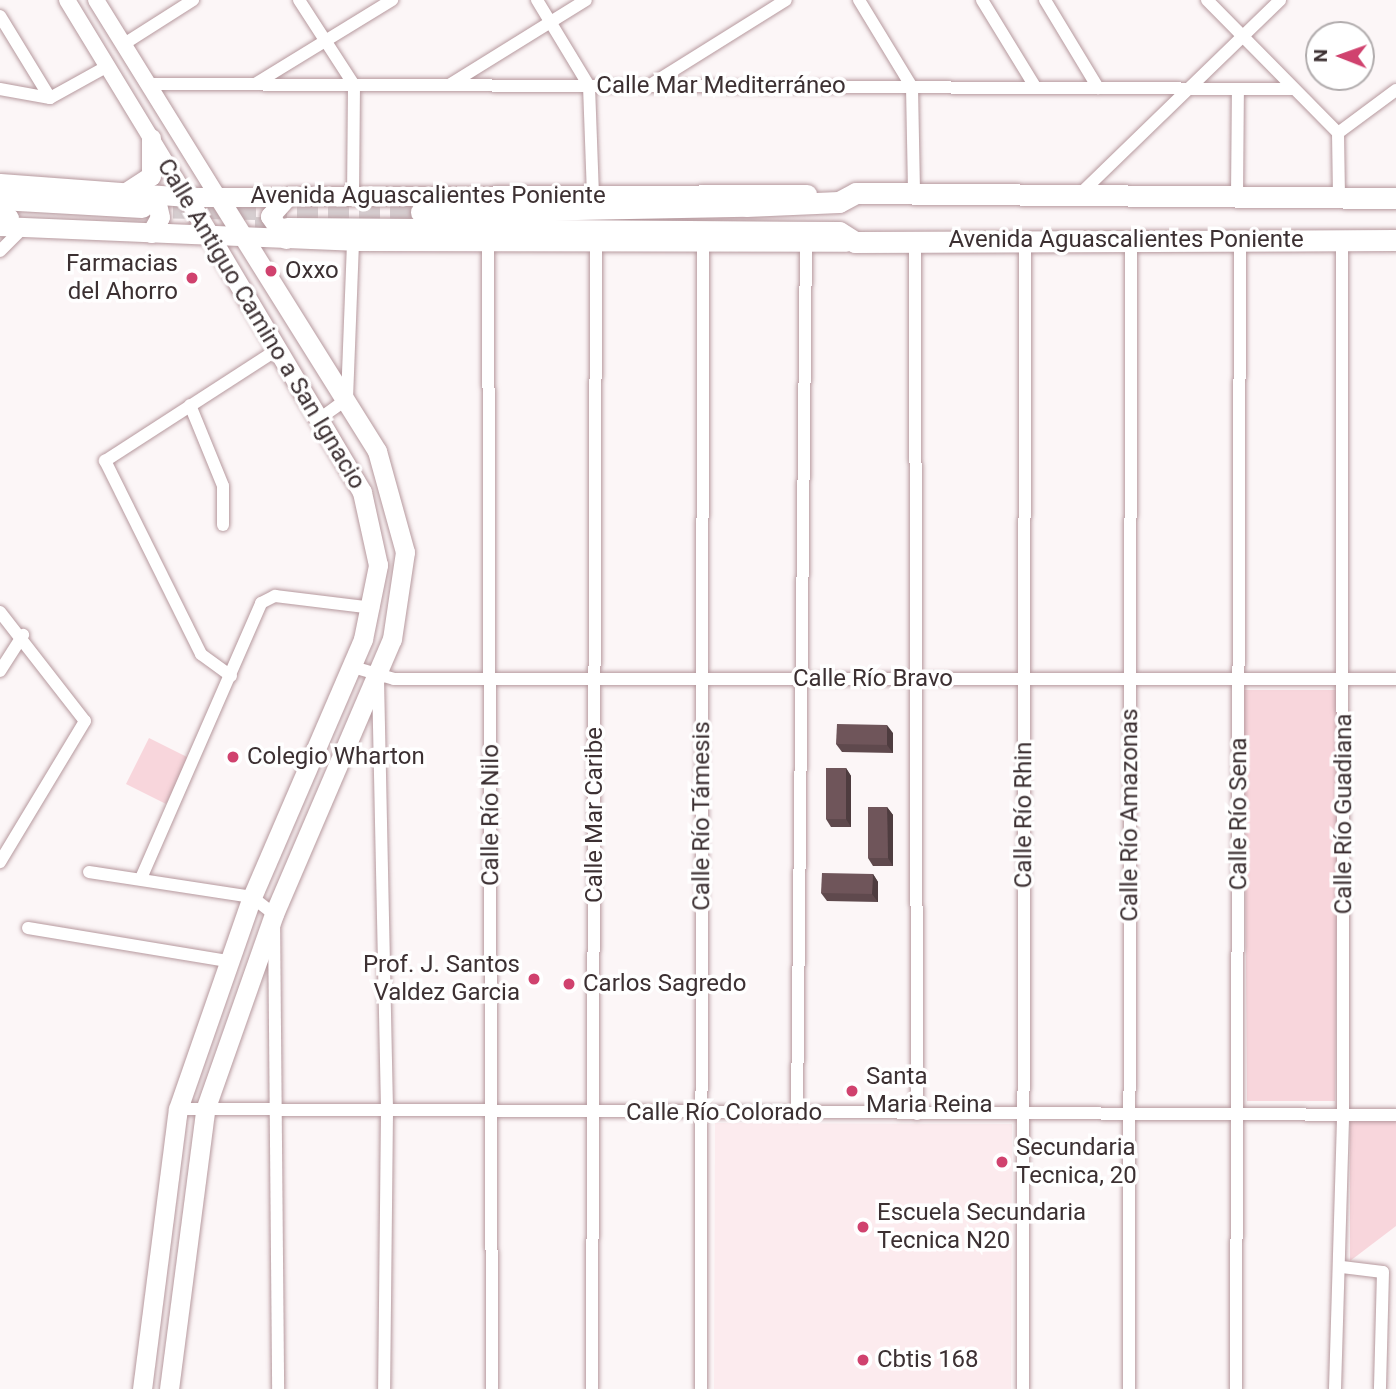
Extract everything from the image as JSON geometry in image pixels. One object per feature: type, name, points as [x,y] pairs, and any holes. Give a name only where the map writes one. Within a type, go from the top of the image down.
[{"type":"main road","points":[[118,195],[151,176],[151,138]]},
{"type":"main road","name":"Avenida Aguascalientes Poniente","points":[[0,183],[118,195],[149,202]]},
{"type":"main road","name":"Avenida Aguascalientes Poniente","points":[[421,212],[839,202],[856,193]]},
{"type":"main road","name":"Avenida Aguascalientes Poniente","points":[[6,218],[187,197],[353,199],[914,193],[1396,198]]},
{"type":"main road","name":"Calle Antiguo Camino a San Ignacio","points":[[142,1389],[178,1109],[227,961],[252,897],[353,667],[373,608],[373,529],[362,492],[322,417],[187,197]]},
{"type":"main road","name":"Calle Antiguo Camino a San Ignacio","points":[[169,1389],[205,1110],[274,914],[378,676],[401,610],[405,552],[377,451],[347,399],[218,197]]},
{"type":"main road","points":[[286,198],[270,216],[286,233]]},
{"type":"main road","points":[[149,202],[160,217],[151,233]]},
{"type":"main road","name":"Avenida Aguascalientes Poniente","points":[[6,218],[151,233],[243,237],[286,233],[839,232],[855,242]]},
{"type":"main road","name":"Avenida Aguascalientes Poniente","points":[[286,233],[354,241],[488,242],[1396,240]]},
{"type":"street","name":"Calle Antiguo Camino a San Ignacio","points":[[67,0],[187,197]]},
{"type":"street","name":"Calle Antiguo Camino a San Ignacio","points":[[96,0],[218,197]]},
{"type":"street","points":[[124,44],[192,0]]},
{"type":"street","points":[[299,0],[354,85],[353,199]]},
{"type":"street","points":[[255,84],[392,0]]},
{"type":"street","points":[[537,0],[589,86],[593,195]]},
{"type":"street","points":[[449,85],[586,0]]},
{"type":"street","points":[[648,86],[786,0]]},
{"type":"street","points":[[859,0],[912,87],[914,193]]},
{"type":"street","points":[[982,0],[1036,88]]},
{"type":"street","points":[[1045,0],[1098,88]]},
{"type":"street","points":[[1208,0],[1338,133],[1339,198]]},
{"type":"street","points":[[1079,195],[1193,88],[1280,0]]},
{"type":"street","points":[[0,16],[50,98]]},
{"type":"street","points":[[0,89],[50,98],[108,66]]},
{"type":"street","name":"Calle Mar Mediterráneo","points":[[148,84],[1293,89]]},
{"type":"street","points":[[1237,196],[1238,89]]},
{"type":"street","points":[[1338,133],[1396,90]]},
{"type":"street","points":[[0,251],[6,218]]},
{"type":"street","points":[[915,240],[916,1114]]},
{"type":"street","name":"Calle Río Amazonas","points":[[1129,1389],[1131,240]]},
{"type":"street","name":"Calle Río Sena","points":[[1236,1389],[1240,240]]},
{"type":"street","name":"Calle Río Guadiana","points":[[1335,1389],[1342,1267],[1343,1114],[1345,679],[1342,240]]},
{"type":"street","points":[[322,417],[347,399],[354,241]]},
{"type":"street","name":"Calle Río Nilo","points":[[488,242],[492,1389]]},
{"type":"street","name":"Calle Mar Caribe","points":[[592,1389],[596,242]]},
{"type":"street","name":"Calle Río Támesis","points":[[701,1389],[703,242]]},
{"type":"street","name":"Calle Río Rhin","points":[[1023,1389],[1024,242]]},
{"type":"street","points":[[797,1113],[806,243]]},
{"type":"street","points":[[231,676],[201,654],[105,461],[278,349]]},
{"type":"street","points":[[190,405],[223,486],[223,525]]},
{"type":"street","points":[[142,876],[267,597],[373,608]]},
{"type":"street","points":[[0,612],[23,635],[85,722],[0,862]]},
{"type":"street","points":[[0,671],[23,635]]},
{"type":"street","name":"Calle Río Bravo","points":[[353,667],[378,676],[490,679],[1396,679]]},
{"type":"street","points":[[378,676],[387,1112],[384,1389]]},
{"type":"street","points":[[89,872],[142,876],[252,897],[274,914],[278,1389]]},
{"type":"street","points":[[28,928],[227,961]]},
{"type":"street","name":"Calle Río Colorado","points":[[178,1109],[1396,1115]]},
{"type":"street","points":[[1342,1267],[1383,1272],[1380,1389]]},
{"type":"shaded area","points":[[1244,690],[1339,690],[1335,1101],[1247,1101]]},
{"type":"shaded area","points":[[149,738],[189,758],[166,804],[126,784]]},
{"type":"shaded area","points":[[1350,1120],[1396,1121],[1396,1226],[1350,1261]]},
{"type":"shaded area","name":"Escuela Secundaria Tecnica N20","points":[[715,1123],[1012,1124],[1011,1389],[714,1389]]},
{"type":"building","points":[[837,724],[887,725],[887,745],[836,744]]},
{"type":"building","points":[[826,768],[846,768],[846,819],[826,819]]},
{"type":"building","points":[[868,807],[887,807],[888,858],[868,858]]},
{"type":"building","points":[[822,873],[873,874],[872,894],[821,893]]},
{"type":"tunnel","points":[[142,207],[421,212]]},
{"type":"tunnel","points":[[224,226],[287,228]]},
{"type":"place","name":"Oxxo","points":[[271,271]]},
{"type":"place","name":"Farmacias del Ahorro","points":[[192,278]]},
{"type":"place","name":"Colegio Wharton","points":[[233,757]]},
{"type":"place","name":"Prof. J. Santos Valdez Garcia","points":[[534,979]]},
{"type":"place","name":"Carlos Sagredo","points":[[569,984]]},
{"type":"place","name":"Santa Maria Reina","points":[[852,1091]]},
{"type":"place","name":"Secundaria Tecnica, 20","points":[[1002,1162]]},
{"type":"place","name":"Escuela Secundaria Tecnica N20","points":[[863,1227]]},
{"type":"place","name":"Cbtis 168","points":[[863,1360]]}]
